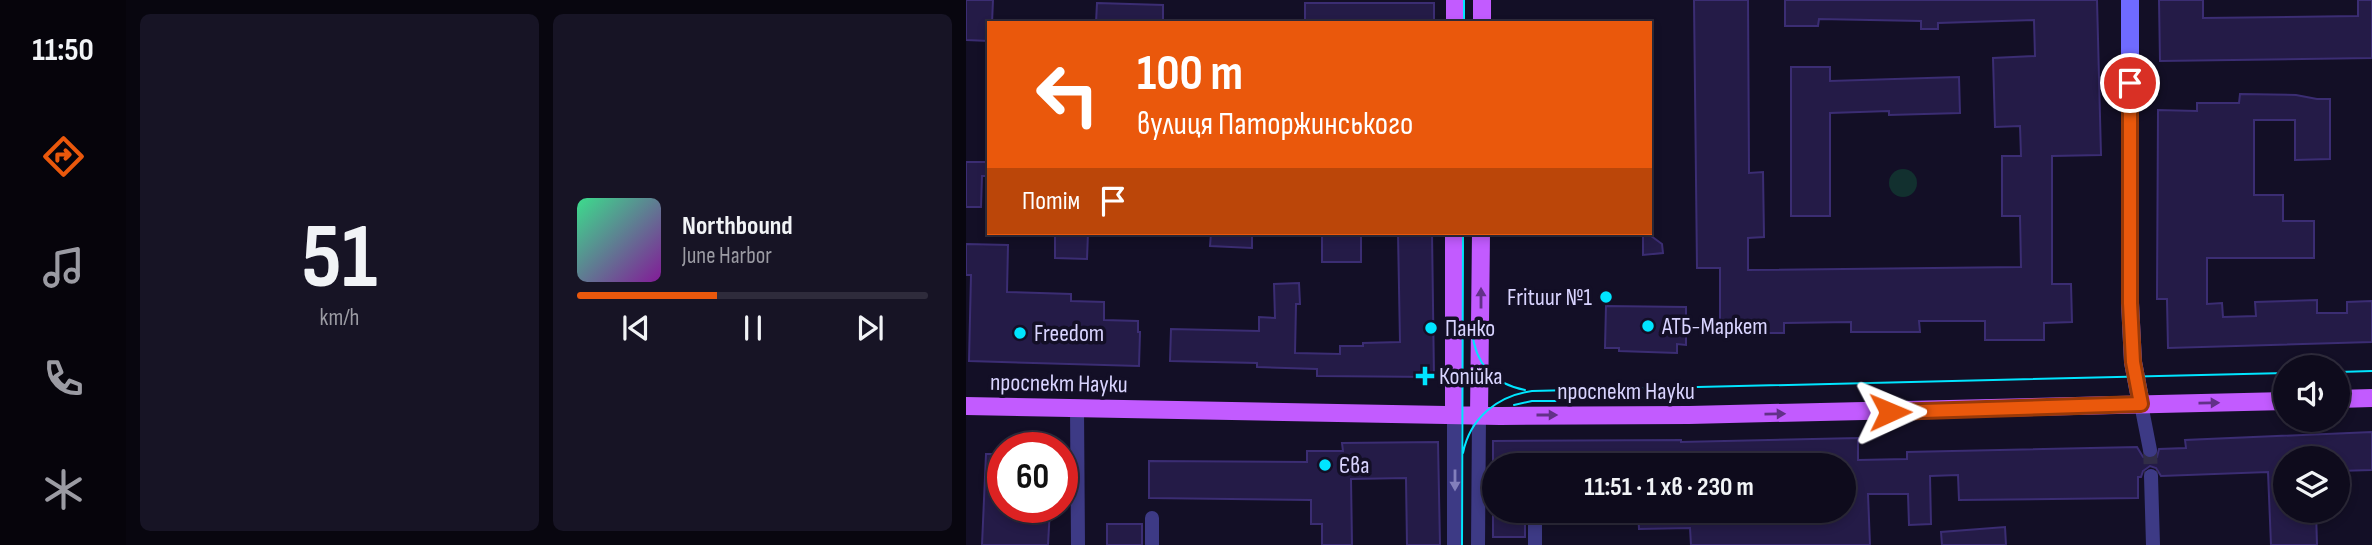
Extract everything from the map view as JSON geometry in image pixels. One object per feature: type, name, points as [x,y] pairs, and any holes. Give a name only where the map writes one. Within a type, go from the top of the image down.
[{"type":"main road","points":[[1455,0],[1455,21]]},
{"type":"main road","points":[[1482,0],[1482,21]]},
{"type":"main road","points":[[1454,235],[1454,414]]},
{"type":"main road","points":[[1479,415],[1481,235]]},
{"type":"main road","points":[[2350,399],[2372,398]]},
{"type":"main road","name":"проспект Науки","points":[[966,405],[1479,415],[1763,414],[2273,401]]},
{"type":"street","points":[[2130,0],[2130,303],[2133,362],[2150,450]]},
{"type":"street","points":[[1077,408],[1078,545]]},
{"type":"street","points":[[1454,414],[1454,545]]},
{"type":"street","points":[[1478,545],[1479,415]]},
{"type":"street","points":[[2151,476],[2153,545]]},
{"type":"street","points":[[1152,518],[1152,545]]},
{"type":"street","points":[[1535,523],[1535,545]]},
{"type":"green space","points":[[1903,169],[1913,173],[1917,183],[1913,193],[1903,197],[1893,193],[1889,183],[1893,173]]},
{"type":"building","points":[[966,0],[993,0],[992,21],[987,21],[987,41],[966,40]]},
{"type":"building","points":[[1694,0],[1748,0],[1749,173],[1763,172],[1764,237],[1748,238],[1748,270],[2021,267],[2020,216],[2002,216],[2002,156],[2021,156],[2020,126],[1995,127],[1993,58],[2035,56],[2034,20],[1938,23],[1938,29],[1921,29],[1921,21],[1819,19],[1818,26],[1785,26],[1785,0],[2097,0],[2101,155],[2052,156],[2052,284],[2071,284],[2072,322],[2044,323],[2044,340],[1985,340],[1985,321],[1919,321],[1920,332],[1851,332],[1851,322],[1784,323],[1784,333],[1720,333],[1720,268],[1697,268]]},
{"type":"building","points":[[2159,0],[2203,0],[2203,18],[2358,16],[2358,0],[2372,0],[2372,58],[2160,61]]},
{"type":"building","points":[[1097,3],[1163,5],[1163,21],[1096,21]]},
{"type":"building","points":[[1305,3],[1434,3],[1434,21],[1305,21]]},
{"type":"building","points":[[1791,67],[1830,67],[1830,81],[1959,77],[1960,113],[1830,113],[1830,216],[1791,216]]},
{"type":"building","points":[[2240,94],[2296,95],[2330,99],[2330,159],[2295,160],[2295,120],[2254,120],[2254,195],[2283,195],[2283,221],[2314,221],[2314,258],[2207,258],[2207,304],[2222,303],[2223,317],[2256,316],[2255,302],[2317,300],[2317,313],[2347,313],[2347,302],[2372,301],[2372,342],[2168,348],[2167,299],[2157,299],[2158,110],[2197,111],[2197,103],[2239,103]]},
{"type":"building","points":[[966,162],[987,162],[987,176],[982,176],[981,207],[966,207]]},
{"type":"building","points":[[1055,235],[1088,235],[1087,259],[1055,258]]},
{"type":"building","points":[[1211,235],[1252,235],[1252,248],[1210,246]]},
{"type":"building","points":[[1322,235],[1361,235],[1361,262],[1322,262]]},
{"type":"building","points":[[1398,235],[1432,235],[1434,377],[1317,376],[1317,369],[1257,367],[1257,363],[1170,361],[1171,329],[1259,331],[1259,317],[1275,318],[1274,284],[1299,283],[1300,304],[1296,304],[1295,353],[1340,354],[1340,346],[1400,342]]},
{"type":"building","points":[[1643,235],[1650,235],[1662,244],[1663,253],[1643,255]]},
{"type":"building","points":[[966,244],[1008,245],[1007,292],[1071,294],[1071,301],[1104,302],[1104,320],[1138,321],[1139,366],[969,361],[971,275],[966,275]]},
{"type":"building","name":"АТБ-Маркет","points":[[1606,306],[1686,307],[1686,345],[1677,344],[1677,353],[1605,348]]},
{"type":"building","points":[[2372,432],[2372,470],[2350,471],[2350,446],[2273,446],[2273,523],[2316,523],[2317,545],[2271,545],[2268,472],[2161,476],[2156,468],[2150,466],[2138,477],[2138,498],[1959,500],[1958,475],[1930,476],[1931,524],[1909,525],[1908,494],[1868,494],[1870,545],[1691,545],[1690,528],[1639,529],[1639,523],[1856,523],[1856,453],[1493,453],[1493,441],[1681,442],[1858,438],[1858,460],[1907,459],[1907,452],[2137,447],[2143,457],[2151,459],[2157,457],[2159,449],[2186,448],[2185,440]]},
{"type":"building","points":[[1438,442],[1440,545],[1407,545],[1406,478],[1351,479],[1352,545],[1322,545],[1322,524],[1311,524],[1311,500],[1149,498],[1149,461],[1307,462],[1307,451],[1343,451],[1342,443]]},
{"type":"building","points":[[987,454],[987,523],[1049,523],[1048,545],[982,545]]},
{"type":"building","points":[[1493,523],[1525,523],[1525,537],[1493,537]]},
{"type":"building","points":[[1107,524],[1142,524],[1142,545],[1107,545]]},
{"type":"building","points":[[2005,527],[2006,545],[1942,545],[1941,532]]},
{"type":"tunnel","points":[[2150,450],[2151,476]]},
{"type":"tram line","points":[[1464,0],[1464,21]]},
{"type":"tram line","points":[[1462,545],[1463,235]]},
{"type":"tram line","points":[[1472,331],[1477,353],[1488,370],[1504,383],[1525,390]]},
{"type":"tram line","points":[[2350,372],[2372,371]]},
{"type":"tram line","points":[[1463,453],[1472,429],[1487,411],[1507,398],[1532,391],[2273,373]]},
{"type":"tram line","points":[[1514,405],[1532,401],[1562,401]]},
{"type":"place","name":"Frituur №1","points":[[1606,297]]},
{"type":"place","name":"АТБ-Маркет","points":[[1648,326]]},
{"type":"place","name":"Панко","points":[[1431,328]]},
{"type":"place","name":"Freedom","points":[[1020,333]]},
{"type":"place","name":"Копійка","points":[[1425,376]]},
{"type":"place","name":"Єва","points":[[1325,465]]},
{"type":"route","points":[[1890,412],[2141,404],[2133,362],[2130,303],[2130,83]]}]
